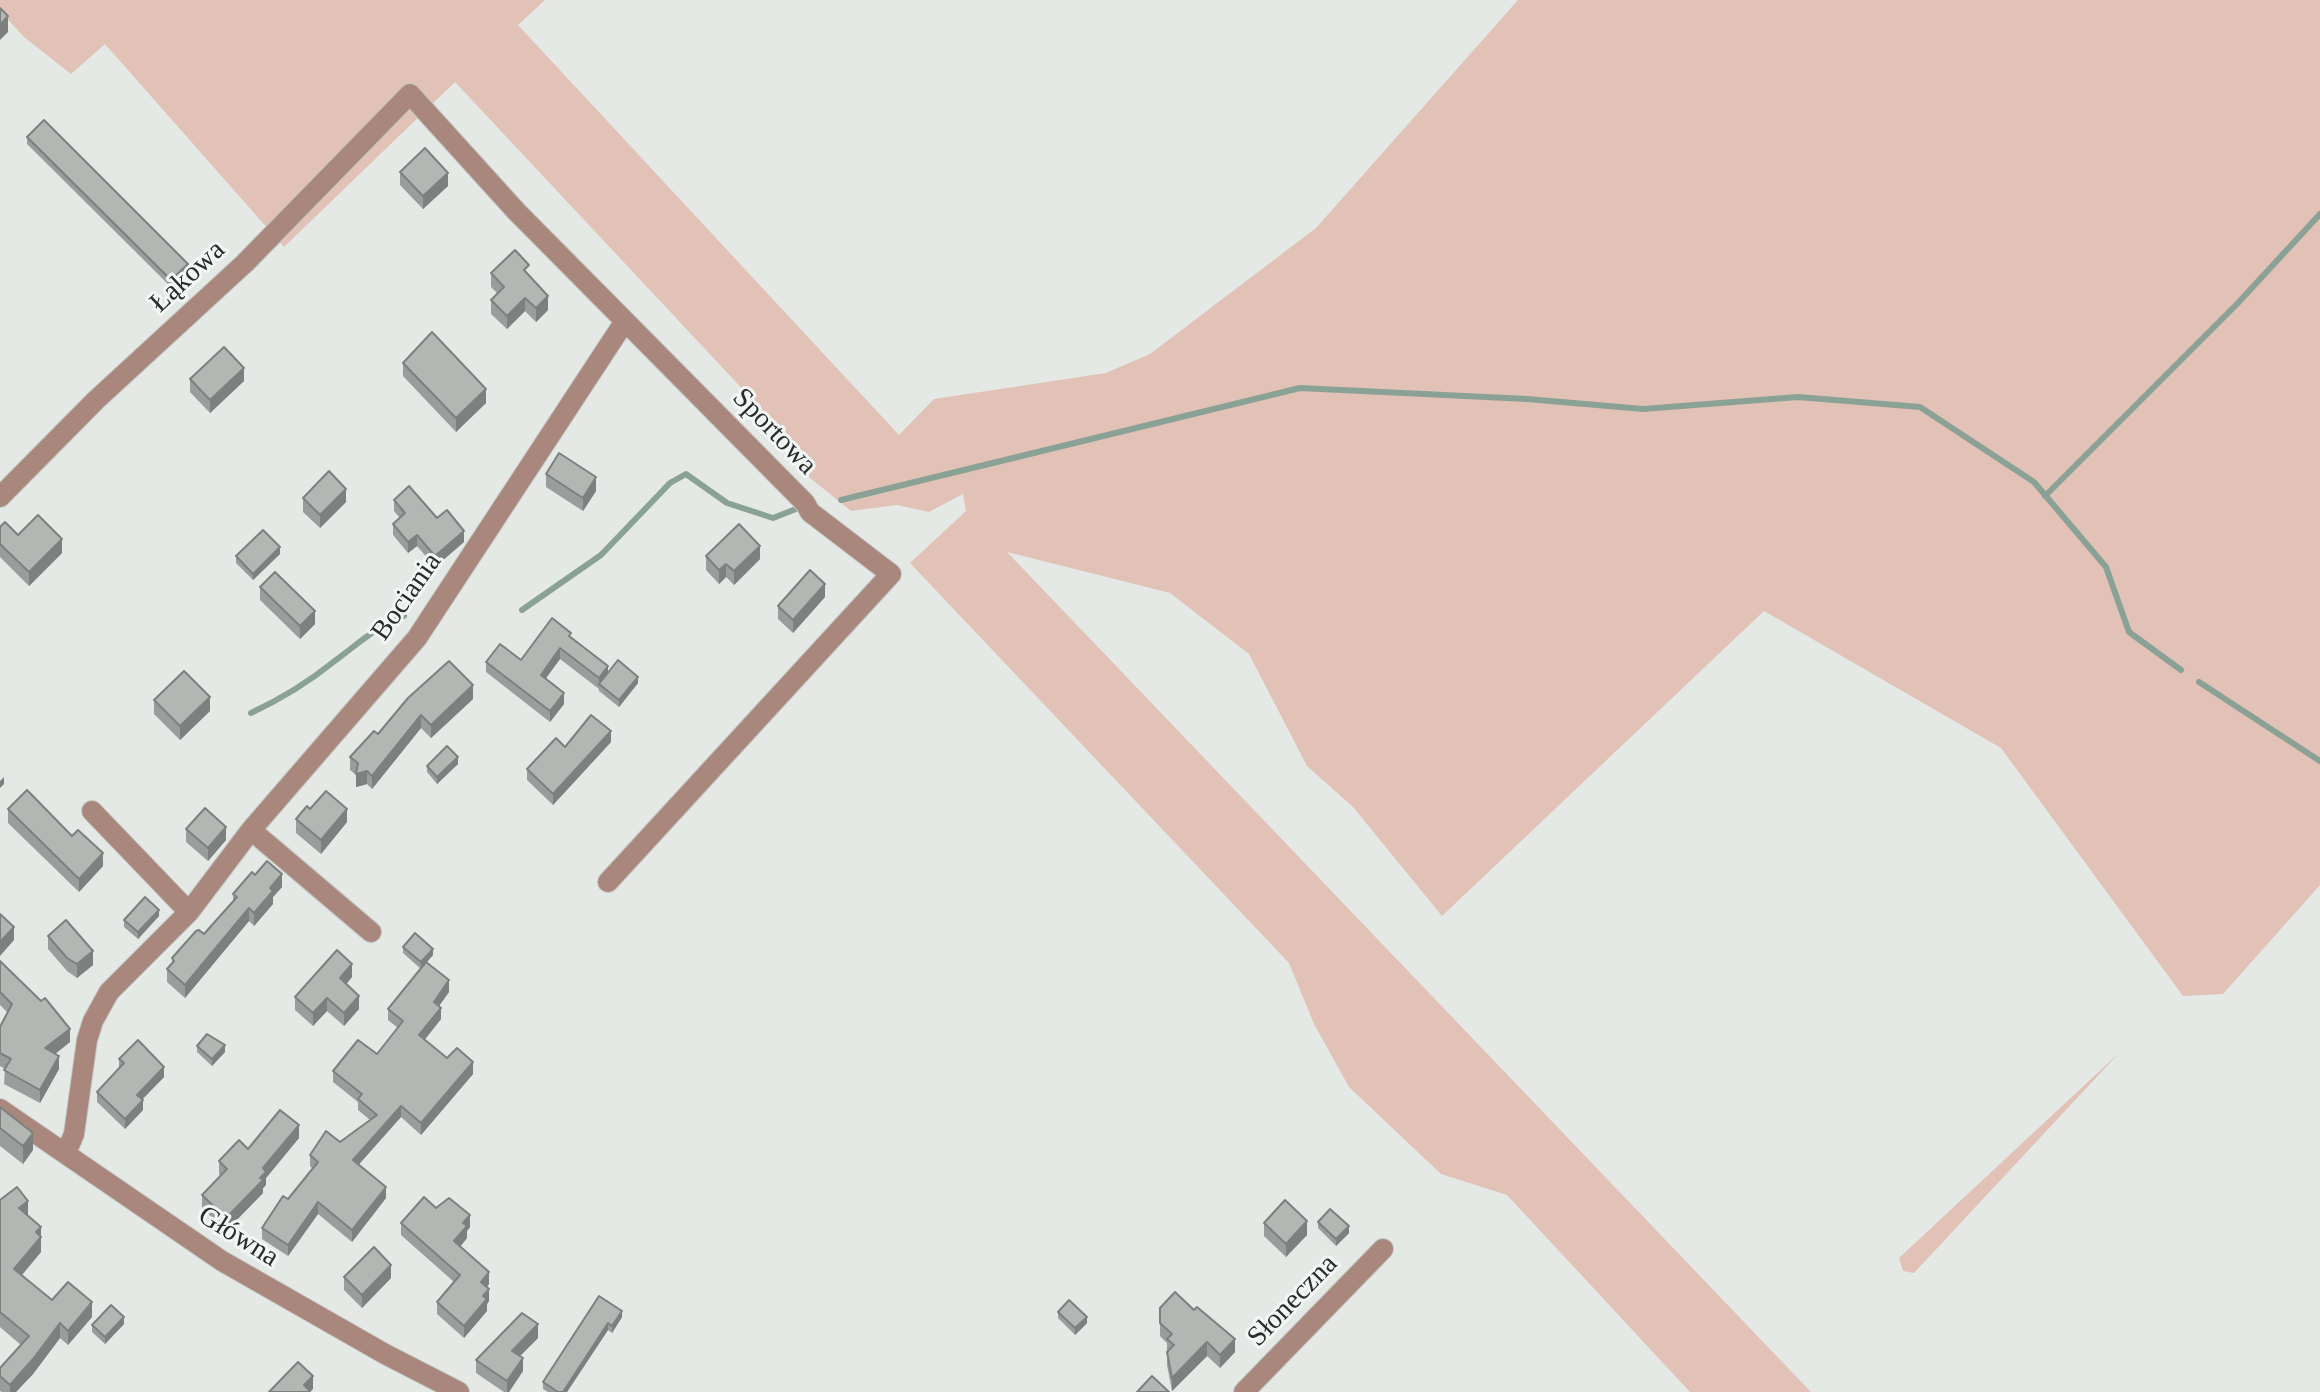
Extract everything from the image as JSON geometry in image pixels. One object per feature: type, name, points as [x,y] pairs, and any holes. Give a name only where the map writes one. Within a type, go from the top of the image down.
[{"type":"street","name":"Łąkowa","points":[[0,497],[96,400],[245,263],[410,94],[516,211],[625,321]]},
{"type":"street","name":"Sportowa","points":[[608,882],[891,574],[810,512],[805,503],[625,321]]},
{"type":"street","name":"Bociania","points":[[66,1153],[74,1134],[82,1061],[93,1021],[109,992],[189,912],[251,830],[417,638],[625,321]]},
{"type":"street","points":[[92,811],[189,912]]},
{"type":"street","points":[[251,830],[371,932]]},
{"type":"street","name":"Główna","points":[[0,1109],[222,1261],[385,1354],[459,1392]]},
{"type":"street","name":"Słoneczna","points":[[1244,1392],[1383,1249]]},
{"type":"shaded area","points":[[0,0],[545,0],[518,25],[899,435],[934,399],[1106,373],[1150,354],[1316,228],[1518,0],[2320,0],[2320,885],[2223,994],[2183,996],[2001,748],[1764,611],[1442,916],[1353,807],[1307,766],[1249,654],[1170,593],[1007,552],[1811,1392],[1690,1392],[1507,1195],[1441,1174],[1349,1087],[1314,1024],[1289,963],[910,563],[966,511],[963,494],[929,512],[897,505],[851,511],[804,473],[809,460],[455,82],[284,247],[105,44],[71,74],[24,37],[0,11]]},
{"type":"shaded area","points":[[2120,1052],[1914,1273],[1903,1271],[1899,1258]]},
{"type":"building","points":[[0,8],[8,16],[0,25]]},
{"type":"building","points":[[44,120],[188,264],[171,280],[27,137]]},
{"type":"building","points":[[425,148],[448,173],[423,196],[400,172]]},
{"type":"building","points":[[515,250],[529,265],[524,270],[548,296],[536,308],[525,298],[507,316],[491,300],[504,287],[491,273]]},
{"type":"building","points":[[432,332],[486,389],[456,418],[403,363]]},
{"type":"building","points":[[224,347],[244,368],[210,400],[190,379]]},
{"type":"building","points":[[559,453],[596,477],[583,498],[546,474]]},
{"type":"building","points":[[329,471],[346,489],[320,515],[303,498]]},
{"type":"building","points":[[409,486],[437,518],[447,510],[464,531],[435,556],[417,535],[408,542],[393,524],[405,513],[394,500]]},
{"type":"building","points":[[38,515],[62,539],[29,572],[0,544],[0,527],[5,522],[18,535]]},
{"type":"building","points":[[739,524],[760,546],[734,571],[726,564],[719,570],[706,556]]},
{"type":"building","points":[[263,530],[280,547],[253,574],[236,556]]},
{"type":"building","points":[[810,570],[825,584],[793,620],[778,606]]},
{"type":"building","points":[[275,572],[315,611],[300,626],[260,587]]},
{"type":"building","points":[[552,618],[571,633],[569,636],[608,666],[599,678],[560,648],[541,675],[564,693],[550,711],[486,662],[500,644],[521,660]]},
{"type":"building","points":[[618,660],[638,677],[619,700],[599,684]]},
{"type":"building","points":[[449,661],[473,685],[431,725],[421,715],[372,776],[367,771],[356,774],[358,763],[350,757],[374,731],[378,734],[408,698]]},
{"type":"building","points":[[184,671],[210,697],[180,726],[154,700]]},
{"type":"building","points":[[591,715],[611,731],[553,794],[527,769],[556,738],[565,747]]},
{"type":"building","points":[[447,746],[458,757],[437,777],[427,766]]},
{"type":"building","points":[[27,790],[72,836],[78,830],[103,853],[79,879],[8,809]]},
{"type":"building","points":[[326,791],[347,809],[321,840],[296,819]]},
{"type":"building","points":[[205,808],[226,827],[208,848],[186,829]]},
{"type":"building","points":[[267,861],[282,874],[270,888],[273,891],[254,913],[249,908],[185,985],[167,969],[174,961],[172,958],[196,931],[204,934],[237,897],[233,894],[252,872],[255,875]]},
{"type":"building","points":[[145,897],[159,910],[138,932],[124,920]]},
{"type":"building","points":[[0,914],[14,927],[0,942]]},
{"type":"building","points":[[66,920],[93,951],[77,964],[67,958],[48,936]]},
{"type":"building","points":[[415,933],[433,949],[421,962],[403,947]]},
{"type":"building","points":[[337,950],[352,964],[340,978],[359,996],[344,1013],[327,998],[313,1013],[295,997]]},
{"type":"building","points":[[0,961],[41,1001],[45,998],[70,1029],[45,1048],[59,1056],[40,1090],[4,1070],[11,1059],[0,1053],[0,1027],[12,1004],[0,992]]},
{"type":"building","points":[[426,962],[449,980],[434,1002],[441,1008],[419,1035],[447,1058],[457,1048],[473,1062],[421,1123],[401,1106],[353,1160],[386,1187],[352,1230],[318,1202],[288,1245],[262,1228],[283,1196],[288,1199],[318,1162],[310,1155],[326,1131],[340,1142],[377,1115],[358,1099],[362,1094],[333,1071],[358,1040],[377,1054],[403,1021],[388,1009]]},
{"type":"building","points":[[207,1034],[225,1045],[212,1059],[197,1046]]},
{"type":"building","points":[[138,1040],[164,1067],[137,1095],[143,1100],[125,1119],[97,1092],[124,1063],[119,1059]]},
{"type":"building","points":[[0,1107],[33,1133],[23,1146],[0,1128]]},
{"type":"building","points":[[280,1110],[299,1125],[263,1168],[266,1172],[260,1178],[263,1180],[226,1218],[202,1195],[227,1169],[219,1161],[239,1140],[248,1149]]},
{"type":"building","points":[[17,1187],[28,1201],[19,1208],[41,1227],[36,1232],[41,1237],[14,1269],[52,1300],[68,1282],[92,1302],[68,1331],[60,1323],[10,1385],[0,1376],[0,1368],[29,1336],[0,1312],[0,1200]]},
{"type":"building","points":[[424,1197],[436,1208],[449,1198],[470,1215],[463,1223],[467,1226],[454,1241],[489,1272],[481,1282],[489,1289],[483,1296],[487,1299],[464,1326],[437,1302],[460,1275],[401,1223]]},
{"type":"building","points":[[1285,1200],[1307,1221],[1286,1244],[1264,1223]]},
{"type":"building","points":[[1330,1209],[1349,1226],[1336,1239],[1318,1222]]},
{"type":"building","points":[[374,1247],[391,1265],[362,1295],[344,1277]]},
{"type":"building","points":[[1175,1292],[1194,1310],[1197,1307],[1235,1339],[1220,1355],[1207,1342],[1172,1378],[1167,1352],[1174,1345],[1167,1339],[1172,1334],[1160,1323],[1160,1308]]},
{"type":"building","points":[[599,1296],[622,1311],[612,1326],[608,1323],[563,1392],[558,1392],[543,1382]]},
{"type":"building","points":[[1069,1300],[1087,1317],[1075,1328],[1058,1312]]},
{"type":"building","points":[[111,1305],[124,1317],[105,1337],[92,1325]]},
{"type":"building","points":[[522,1313],[538,1324],[512,1351],[523,1358],[507,1381],[476,1360]]},
{"type":"building","points":[[298,1362],[313,1376],[304,1385],[310,1391],[269,1392]]},
{"type":"building","points":[[1152,1376],[1169,1392],[1137,1392]]},
{"type":"waterway","points":[[2045,496],[2237,304],[2320,214]]},
{"type":"waterway","points":[[841,500],[1300,388],[1527,399],[1643,409],[1798,397],[1920,407],[2034,482],[2106,567],[2129,632],[2181,670]]},
{"type":"waterway","points":[[522,610],[601,555],[670,483],[686,474],[727,503],[773,518],[796,509]]},
{"type":"waterway","points":[[251,713],[295,689],[377,630],[404,616]]},
{"type":"waterway","points":[[2199,682],[2320,761]]}]
